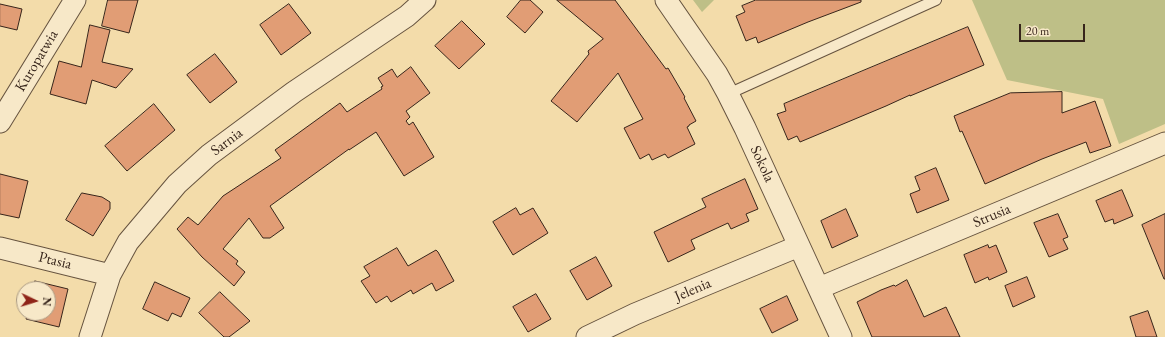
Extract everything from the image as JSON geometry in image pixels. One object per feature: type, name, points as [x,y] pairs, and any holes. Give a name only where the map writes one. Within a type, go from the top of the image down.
[{"type":"street","name":"Kuropatwia","points":[[0,122],[75,0]]},
{"type":"street","name":"Sarnia","points":[[90,337],[110,275],[128,242],[177,184],[209,155],[294,92],[407,16],[425,0]]},
{"type":"street","name":"Sokola","points":[[666,0],[716,74],[746,128],[841,337]]},
{"type":"street","name":"Strusia","points":[[819,288],[1165,143]]},
{"type":"street","name":"Jelenia","points":[[587,337],[635,314],[799,246]]},
{"type":"street","name":"Ptasia","points":[[0,248],[110,275]]},
{"type":"lane","points":[[728,94],[936,0]]},
{"type":"green space","points":[[693,0],[714,0],[702,12]]},
{"type":"green space","points":[[972,0],[1165,0],[1165,124],[1119,144],[1103,99],[1007,80]]},
{"type":"building","points":[[108,0],[138,0],[129,33],[102,26]]},
{"type":"building","points":[[521,0],[530,0],[543,12],[525,33],[507,17]]},
{"type":"building","points":[[557,0],[615,0],[666,69],[668,68],[685,97],[684,98],[696,121],[687,127],[695,144],[668,158],[665,154],[652,160],[649,154],[640,159],[624,128],[643,119],[618,73],[577,122],[551,101],[589,54],[588,51],[603,39]]},
{"type":"building","points":[[756,0],[861,0],[861,2],[758,43],[756,37],[746,41],[736,16],[745,12],[742,6]]},
{"type":"building","points":[[0,4],[22,9],[17,30],[0,26]]},
{"type":"building","points":[[289,4],[311,33],[281,55],[260,25]]},
{"type":"building","points":[[462,21],[485,44],[459,69],[435,46]]},
{"type":"building","points":[[90,25],[110,30],[102,62],[133,69],[116,88],[92,80],[86,104],[50,94],[59,61],[81,67]]},
{"type":"building","points":[[968,27],[984,65],[800,142],[797,136],[788,140],[777,114],[786,111],[784,104]]},
{"type":"building","points":[[215,54],[237,82],[210,103],[187,75]]},
{"type":"building","points":[[411,67],[430,93],[406,111],[410,117],[406,121],[409,125],[413,122],[434,157],[404,176],[376,132],[349,149],[270,206],[284,228],[270,238],[263,238],[249,218],[223,249],[238,261],[236,264],[245,272],[234,286],[202,257],[177,229],[188,217],[198,225],[223,196],[281,158],[275,150],[340,103],[347,112],[382,89],[381,87],[383,86],[378,78],[392,69],[397,77]]},
{"type":"building","points":[[1062,92],[1062,113],[1095,101],[1111,146],[1090,153],[1086,142],[985,184],[954,116],[1010,93]]},
{"type":"building","points":[[154,104],[175,130],[127,171],[105,146]]},
{"type":"building","points":[[936,168],[949,200],[917,213],[910,194],[920,190],[915,177]]},
{"type":"building","points":[[0,174],[28,181],[19,218],[0,214]]},
{"type":"building","points":[[745,179],[758,209],[746,214],[749,221],[731,229],[728,223],[691,240],[695,249],[668,262],[654,232],[706,207],[702,199]]},
{"type":"building","points":[[1122,190],[1133,216],[1114,224],[1113,219],[1105,222],[1096,201]]},
{"type":"building","points":[[82,193],[102,197],[110,202],[110,209],[93,236],[66,220]]},
{"type":"building","points":[[516,208],[520,215],[533,208],[548,233],[513,255],[493,222]]},
{"type":"building","points":[[846,209],[858,236],[832,248],[821,221]]},
{"type":"building","points":[[1058,214],[1068,237],[1063,239],[1068,249],[1049,257],[1034,223]]},
{"type":"building","points":[[1165,214],[1165,279],[1164,279],[1142,225]]},
{"type":"building","points":[[988,245],[989,248],[996,245],[1007,272],[989,280],[988,277],[975,283],[964,255]]},
{"type":"building","points":[[397,248],[408,266],[436,250],[454,281],[436,291],[432,283],[413,294],[411,290],[391,302],[387,296],[376,303],[361,281],[370,276],[364,267]]},
{"type":"building","points":[[596,257],[612,286],[587,300],[570,271]]},
{"type":"building","points":[[1027,277],[1035,297],[1013,307],[1005,286]]},
{"type":"building","points":[[907,280],[924,317],[946,307],[960,337],[872,337],[857,302],[881,290],[894,285],[895,286]]},
{"type":"building","points":[[155,282],[190,298],[181,317],[172,313],[168,321],[143,309]]},
{"type":"building","points":[[56,286],[68,289],[59,327],[34,321],[56,321]]},
{"type":"building","points":[[220,292],[250,321],[229,337],[224,337],[199,313]]},
{"type":"building","points":[[536,294],[551,319],[528,332],[513,307]]},
{"type":"building","points":[[787,296],[798,320],[772,333],[760,309]]},
{"type":"building","points":[[1148,311],[1157,337],[1136,337],[1130,317]]}]
